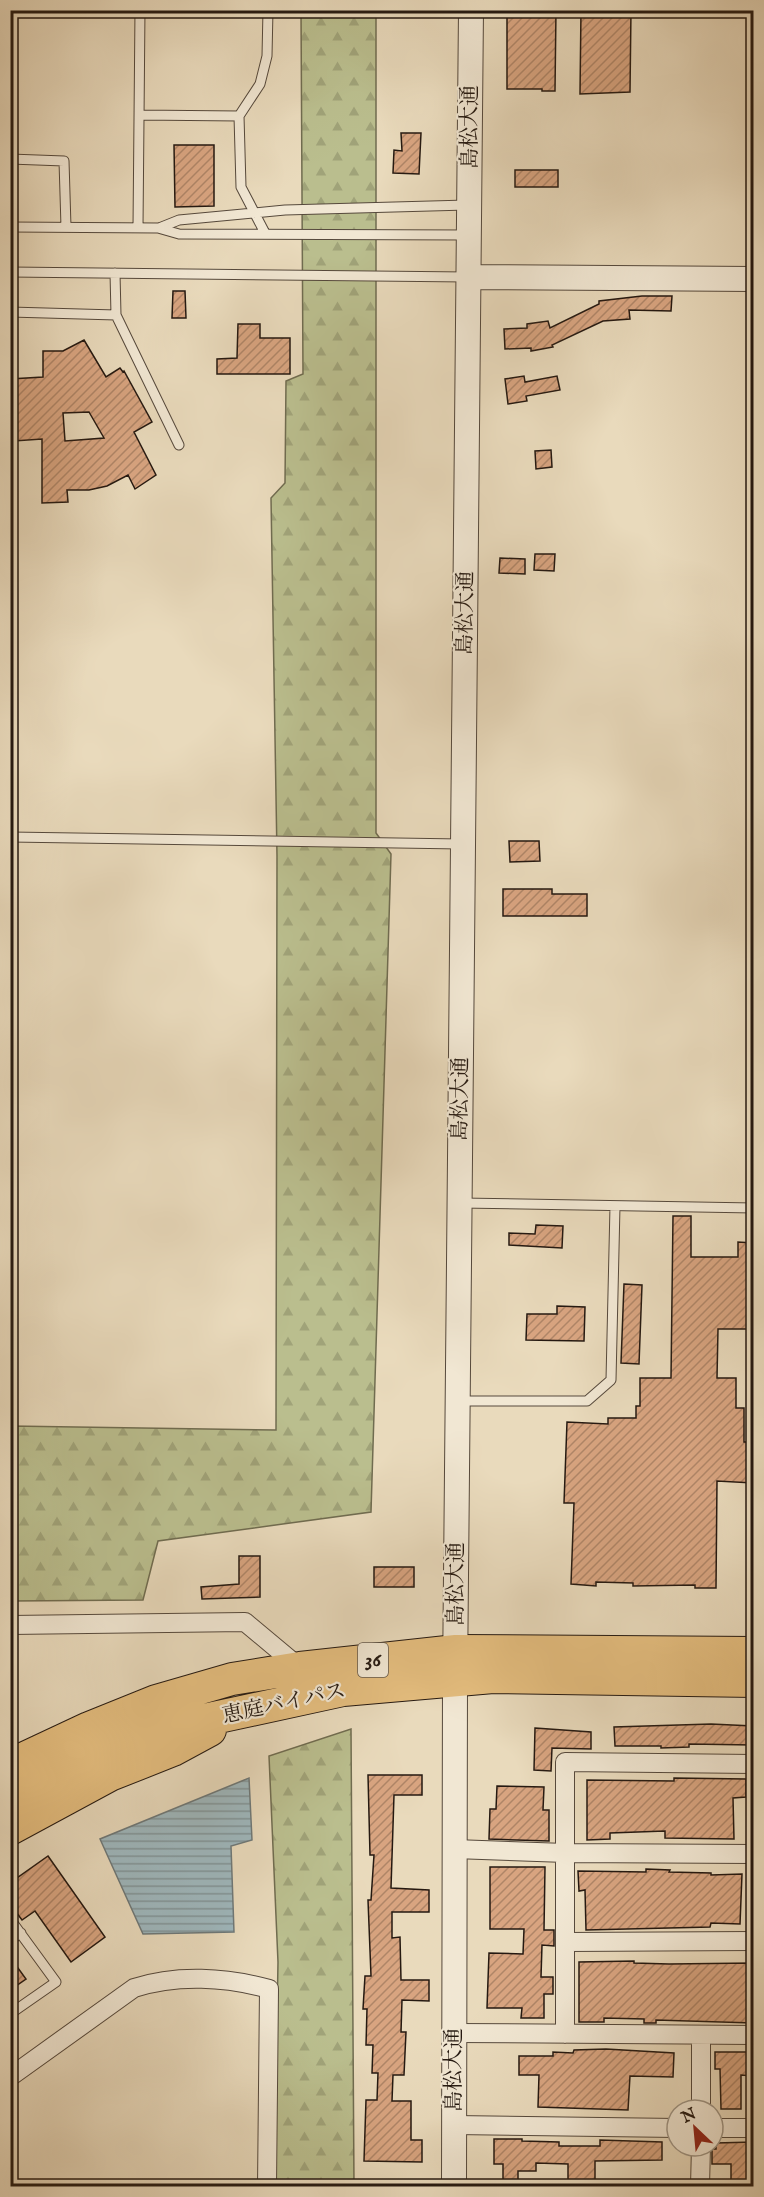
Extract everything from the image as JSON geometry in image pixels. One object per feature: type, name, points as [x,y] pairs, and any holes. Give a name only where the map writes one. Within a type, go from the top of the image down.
[{"type":"highway","name":"恵庭バイパス","points":[[10,1765],[89,1728],[156,1701],[232,1679],[300,1668],[455,1665],[753,1653]]},
{"type":"highway","name":"恵庭バイパス","points":[[10,1800],[83,1763],[163,1729],[455,1665],[493,1677],[753,1682]]},
{"type":"highway","points":[[10,1829],[110,1775],[173,1749],[243,1712]]},
{"type":"street","name":"島松大通","points":[[454,2187],[455,1665],[471,10]]},
{"type":"street","points":[[469,278],[753,279]]},
{"type":"street","points":[[10,1625],[245,1622],[300,1668]]},
{"type":"street","points":[[565,2034],[567,1853],[565,1762],[753,1764]]},
{"type":"street","points":[[454,1849],[567,1853],[753,1854]]},
{"type":"street","points":[[566,1942],[753,1941]]},
{"type":"street","points":[[10,2076],[134,1988],[156,1981],[175,1979],[243,1982],[269,1989],[267,2187]]},
{"type":"street","points":[[454,2033],[753,2035]]},
{"type":"street","points":[[701,2035],[701,2098]]},
{"type":"street","points":[[454,2125],[665,2128]]},
{"type":"street","points":[[725,2128],[753,2128]]},
{"type":"street","points":[[700,2187],[701,2158]]},
{"type":"lane","points":[[138,227],[140,10]]},
{"type":"lane","points":[[265,233],[241,187],[239,116],[260,84],[267,56],[268,10]]},
{"type":"lane","points":[[139,115],[239,116]]},
{"type":"lane","points":[[10,159],[64,161],[66,227]]},
{"type":"lane","points":[[158,228],[179,220],[254,213],[470,205]]},
{"type":"lane","points":[[10,227],[138,227],[158,228],[179,234],[470,235]]},
{"type":"lane","points":[[10,272],[469,278]]},
{"type":"lane","points":[[115,273],[116,315],[179,445]]},
{"type":"lane","points":[[10,312],[116,315]]},
{"type":"lane","points":[[10,837],[463,844]]},
{"type":"lane","points":[[460,1203],[753,1208]]},
{"type":"lane","points":[[458,1401],[588,1401],[611,1380],[615,1206]]},
{"type":"lane","points":[[10,1919],[56,1982],[10,2014]]},
{"type":"lane","points":[[10,1940],[21,1933]]},
{"type":"green space","points":[[301,11],[376,11],[376,833],[391,854],[371,1512],[158,1541],[143,1600],[11,1601],[11,1426],[276,1430],[277,856],[271,498],[285,483],[286,381],[303,374]]},
{"type":"green space","points":[[351,1729],[354,2186],[274,2186],[278,1962],[269,1756]]},
{"type":"green space","points":[[748,1864],[753,1864],[753,1934],[748,1934]]},
{"type":"water","points":[[249,1778],[252,1840],[231,1846],[234,1932],[143,1934],[100,1839]]},
{"type":"building","points":[[507,10],[556,10],[555,91],[507,89]]},
{"type":"building","points":[[581,10],[631,10],[630,92],[580,94]]},
{"type":"building","points":[[401,133],[421,133],[419,174],[393,173],[394,150],[402,151]]},
{"type":"building","points":[[174,145],[214,145],[214,206],[175,207]]},
{"type":"building","points":[[515,170],[558,170],[558,187],[515,187]]},
{"type":"building","points":[[173,291],[185,291],[186,318],[172,318]]},
{"type":"building","points":[[642,296],[672,296],[671,311],[629,310],[630,319],[603,321],[552,345],[553,347],[531,351],[531,348],[505,349],[504,329],[527,328],[527,324],[548,321],[550,328],[599,304],[599,301]]},
{"type":"building","points":[[238,324],[260,324],[260,338],[290,338],[290,374],[217,374],[217,359],[237,358]]},
{"type":"building","points":[[84,340],[106,377],[120,368],[124,371],[152,422],[134,432],[156,475],[135,489],[128,475],[107,486],[89,490],[67,490],[68,502],[42,503],[42,439],[14,441],[13,421],[10,421],[10,379],[43,377],[43,351],[63,351]],"holes":[[[89,412],[104,438],[65,441],[63,413]]]},
{"type":"building","points":[[524,376],[525,382],[557,376],[560,390],[526,396],[527,401],[508,404],[505,379]]},
{"type":"building","points":[[551,450],[552,467],[536,469],[535,451]]},
{"type":"building","points":[[535,554],[555,554],[554,571],[534,570]]},
{"type":"building","points":[[500,558],[525,559],[525,574],[499,573]]},
{"type":"building","points":[[509,841],[539,841],[540,861],[510,862]]},
{"type":"building","points":[[503,889],[552,889],[552,894],[587,894],[587,916],[503,916]]},
{"type":"building","points":[[673,1216],[691,1216],[691,1257],[738,1257],[738,1242],[753,1243],[753,1329],[718,1329],[717,1378],[736,1378],[736,1408],[744,1408],[744,1442],[753,1442],[753,1483],[717,1481],[716,1588],[695,1588],[695,1585],[633,1586],[633,1583],[596,1582],[596,1586],[571,1584],[574,1503],[564,1503],[567,1422],[608,1424],[608,1418],[636,1418],[636,1406],[640,1406],[640,1378],[671,1378]]},
{"type":"building","points":[[536,1225],[563,1226],[562,1248],[509,1245],[509,1233],[535,1234]]},
{"type":"building","points":[[624,1284],[642,1285],[639,1364],[621,1363]]},
{"type":"building","points":[[557,1306],[585,1307],[584,1341],[526,1340],[527,1314],[557,1314]]},
{"type":"building","points":[[239,1556],[260,1556],[260,1597],[202,1599],[201,1587],[239,1584]]},
{"type":"building","points":[[374,1567],[414,1567],[414,1587],[374,1587]]},
{"type":"building","points":[[711,1724],[753,1726],[753,1745],[689,1744],[689,1747],[661,1748],[661,1746],[615,1746],[614,1727]]},
{"type":"building","points":[[535,1728],[591,1732],[591,1749],[552,1748],[551,1771],[534,1770]]},
{"type":"building","points":[[368,1775],[422,1775],[422,1795],[394,1795],[391,1888],[429,1890],[429,1912],[392,1912],[392,1938],[400,1937],[401,1980],[429,1980],[429,2001],[402,2000],[401,2032],[406,2032],[404,2075],[393,2075],[392,2101],[411,2101],[411,2140],[422,2140],[422,2162],[364,2161],[366,2100],[377,2100],[378,2073],[372,2073],[373,2045],[366,2045],[367,2009],[363,2009],[365,1976],[371,1976],[368,1900],[371,1900],[374,1855],[370,1855]]},
{"type":"building","points":[[674,1778],[746,1779],[746,1797],[733,1798],[734,1839],[665,1838],[665,1831],[610,1833],[610,1839],[587,1840],[587,1780],[674,1781]]},
{"type":"building","points":[[497,1786],[544,1787],[543,1810],[549,1810],[549,1841],[489,1839],[490,1809],[496,1809]]},
{"type":"building","points":[[48,1856],[105,1937],[71,1962],[35,1911],[22,1920],[10,1904],[10,1883]]},
{"type":"building","points":[[490,1867],[545,1867],[544,1930],[554,1930],[554,1946],[542,1945],[541,1977],[553,1977],[553,1994],[544,1994],[544,2018],[521,2018],[522,2008],[487,2008],[489,1953],[523,1954],[524,1929],[490,1929]]},
{"type":"building","points":[[646,1869],[711,1873],[711,1875],[742,1874],[740,1924],[711,1923],[710,1927],[586,1930],[585,1890],[579,1891],[578,1871],[646,1872]]},
{"type":"building","points":[[10,1957],[26,1979],[10,1990]]},
{"type":"building","points":[[634,1961],[634,1963],[669,1964],[753,1963],[753,2023],[656,2020],[656,2023],[644,2023],[644,2019],[604,2018],[604,2022],[579,2022],[579,1962]]},
{"type":"building","points":[[606,2049],[674,2053],[673,2077],[630,2076],[628,2110],[538,2107],[539,2075],[519,2075],[519,2056],[553,2056],[553,2052],[573,2053],[574,2050]]},
{"type":"building","points":[[715,2052],[753,2052],[753,2076],[741,2075],[741,2109],[725,2109],[725,2098],[721,2098],[720,2069],[715,2069]]},
{"type":"building","points":[[494,2139],[559,2142],[559,2146],[600,2146],[600,2140],[662,2142],[662,2160],[595,2161],[595,2187],[568,2187],[568,2164],[536,2163],[536,2171],[518,2171],[518,2187],[503,2187],[503,2164],[494,2164]]},
{"type":"building","points":[[753,2142],[753,2187],[731,2187],[731,2164],[712,2164],[712,2158],[725,2158],[725,2143]]}]
